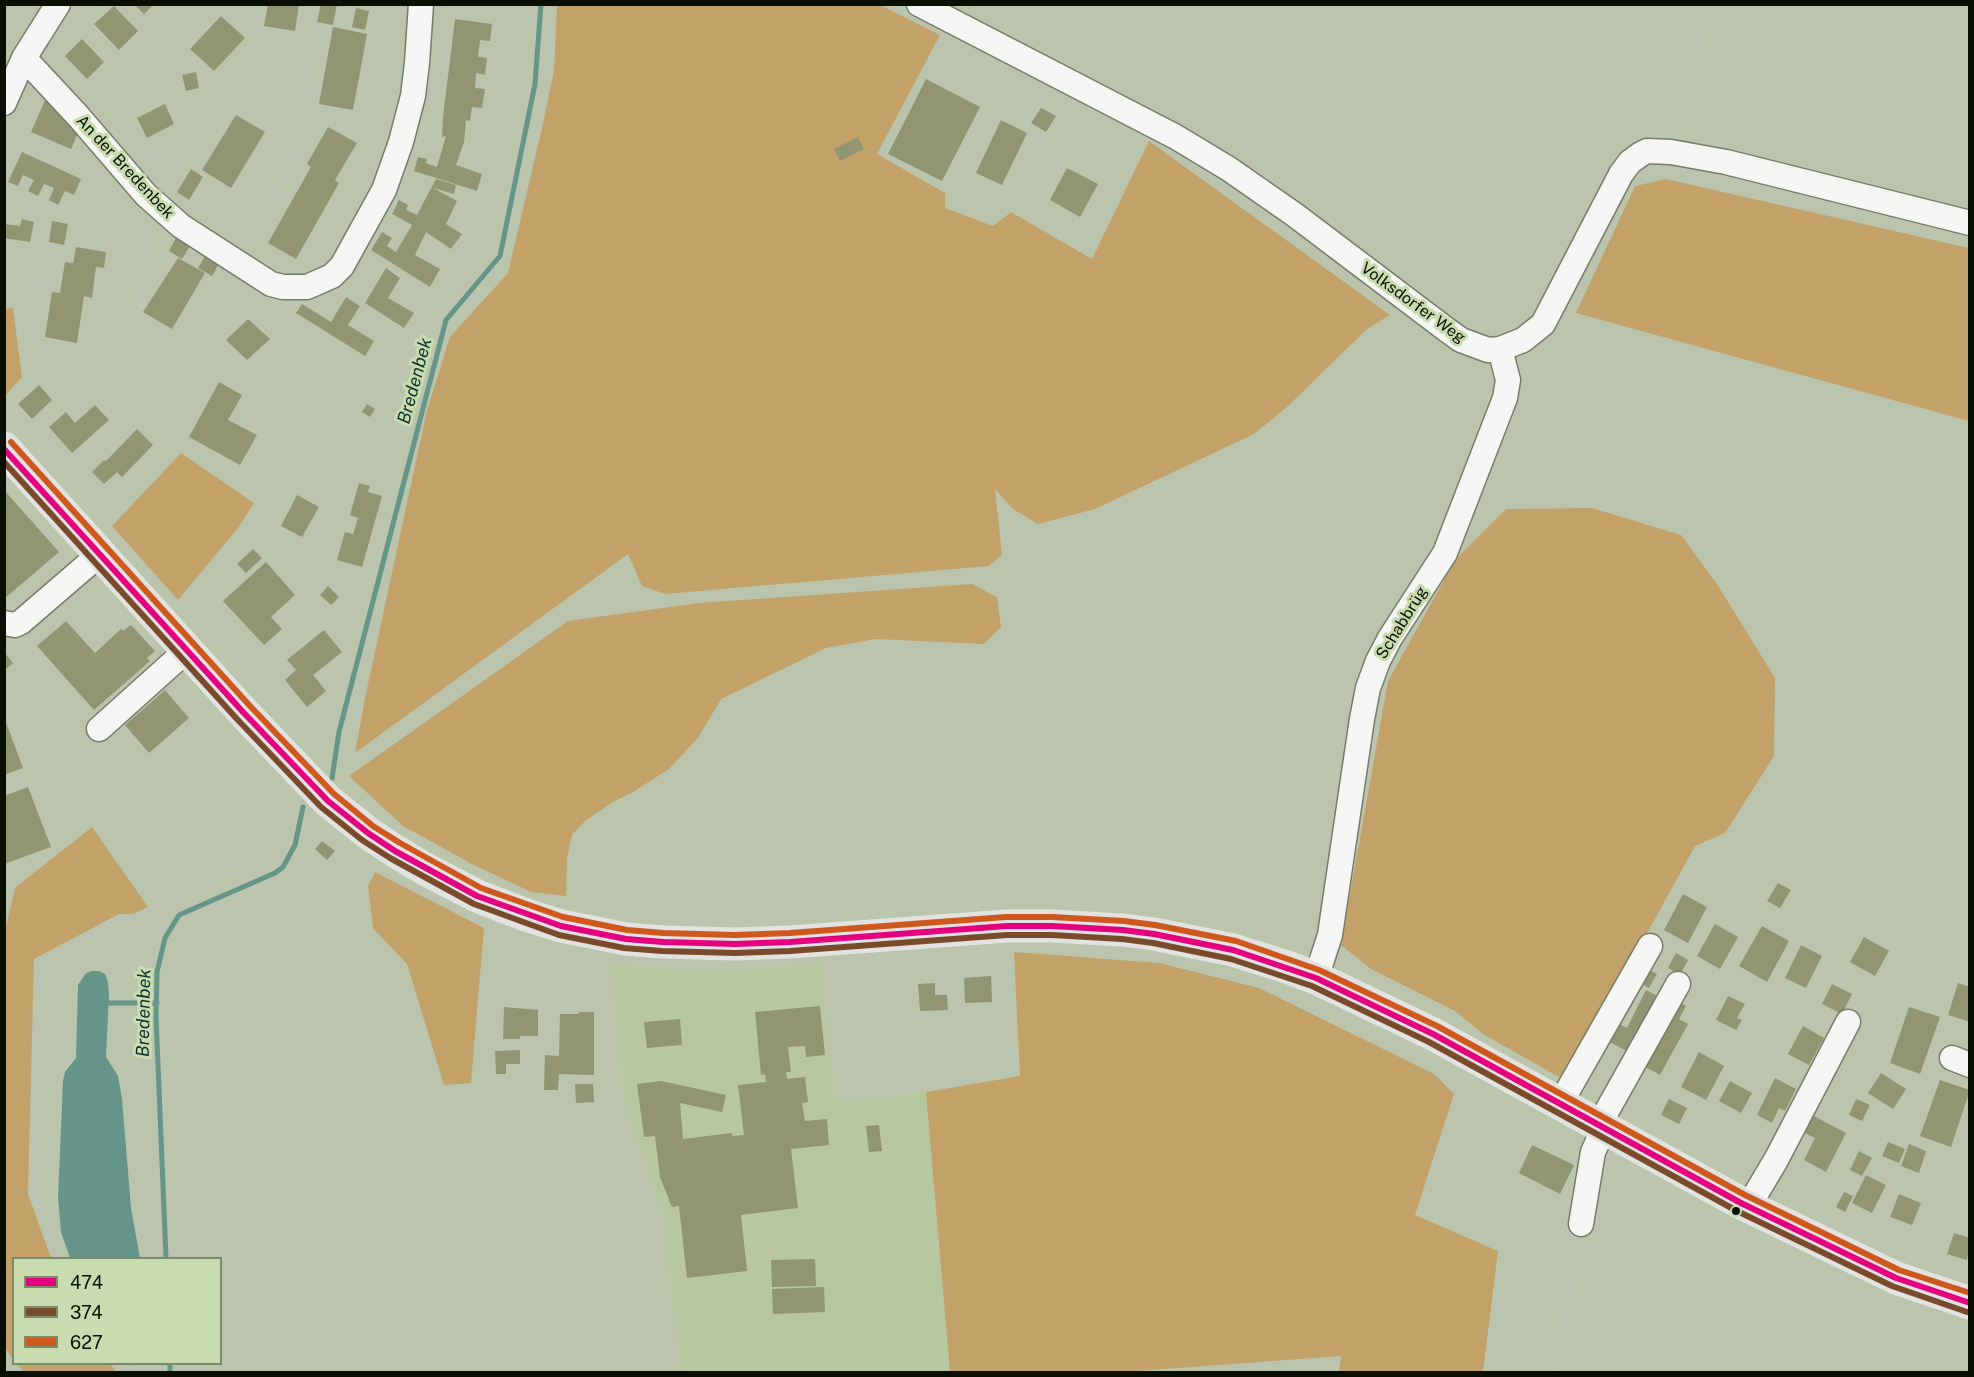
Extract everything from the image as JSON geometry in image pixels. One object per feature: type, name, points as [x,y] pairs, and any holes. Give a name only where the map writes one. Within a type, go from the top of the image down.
[{"type":"main road","points":[[4,448],[318,791],[368,833],[461,888],[526,915],[592,933],[663,942],[735,944],[790,942],[1007,926],[1089,927],[1143,932],[1206,944],[1287,967],[1316,978],[1432,1034],[1748,1207],[1896,1278],[1970,1303]]},
{"type":"street","points":[[4,103],[24,58],[58,4]]},
{"type":"street","name":"An der Bredenbek","points":[[24,58],[146,195],[181,226],[271,284],[294,288],[307,287],[332,276],[342,266],[384,190],[401,141],[415,82],[421,4]]},
{"type":"street","name":"Volksdorfer Weg","points":[[919,4],[1176,137],[1229,169],[1295,215],[1461,340],[1488,350],[1500,349]]},
{"type":"street","points":[[1500,349],[1523,340],[1543,324],[1621,174],[1630,162],[1641,154],[1655,151],[1697,156],[1970,223]]},
{"type":"street","name":"Schabbrüg","points":[[1316,978],[1330,935],[1368,688],[1390,638],[1431,576],[1449,542],[1505,398],[1508,380],[1500,349]]},
{"type":"street","points":[[4,623],[15,625],[21,622],[100,554]]},
{"type":"street","points":[[99,729],[187,650]]},
{"type":"street","points":[[1560,1104],[1650,946]]},
{"type":"street","points":[[1581,1224],[1593,1152],[1602,1126],[1678,984]]},
{"type":"street","points":[[1748,1207],[1776,1160],[1848,1022]]},
{"type":"path","points":[[255,28],[258,4]]},
{"type":"path","points":[[318,4],[302,90],[320,95]]},
{"type":"path","points":[[1641,154],[1636,141],[1637,129],[1642,116],[1720,4]]},
{"type":"path","points":[[313,30],[332,34]]},
{"type":"path","points":[[310,46],[328,51]]},
{"type":"path","points":[[307,59],[326,64]]},
{"type":"path","points":[[304,74],[323,79]]},
{"type":"path","points":[[1025,115],[1028,127],[1039,134],[1049,146],[1061,169],[1050,192]]},
{"type":"path","points":[[4,144],[86,173],[124,169],[162,153],[181,164]]},
{"type":"path","points":[[233,261],[298,155],[305,159]]},
{"type":"path","points":[[286,176],[293,179]]},
{"type":"path","points":[[275,194],[284,200]]},
{"type":"path","points":[[140,307],[148,262],[146,195]]},
{"type":"path","points":[[263,214],[273,219]]},
{"type":"path","points":[[41,244],[57,246],[51,287],[40,285],[33,338],[46,339]]},
{"type":"path","points":[[148,262],[162,271]]},
{"type":"path","points":[[144,286],[151,289]]},
{"type":"path","points":[[57,1257],[39,1212],[34,1184],[42,964],[47,958],[120,919],[135,917],[266,851],[285,829],[295,797],[318,791]]},
{"type":"path","points":[[1555,1372],[1581,1224]]},
{"type":"path","points":[[4,1364],[11,1372]]},
{"type":"shaded area","points":[[557,5],[880,5],[940,35],[877,154],[945,193],[945,208],[993,226],[1011,212],[1092,259],[1149,141],[1390,315],[1367,329],[1287,407],[1254,434],[1095,509],[1038,524],[1013,509],[995,489],[1002,555],[989,566],[665,594],[642,586],[628,554],[355,753],[427,410],[450,337],[508,273],[554,71]]},
{"type":"shaded area","points":[[1666,179],[1969,248],[1969,421],[1576,313],[1635,186]]},
{"type":"shaded area","points":[[13,308],[22,377],[5,396],[5,309]]},
{"type":"shaded area","points":[[181,453],[254,503],[238,528],[178,600],[112,526]]},
{"type":"shaded area","points":[[1592,508],[1681,535],[1717,584],[1775,678],[1774,756],[1725,833],[1695,846],[1566,1081],[1483,1034],[1455,1011],[1371,969],[1341,945],[1388,681],[1456,559],[1506,509]]},
{"type":"shaded area","points":[[972,584],[997,597],[1001,627],[984,644],[876,639],[826,648],[721,699],[698,738],[669,769],[585,821],[572,835],[567,858],[566,896],[531,892],[472,864],[403,826],[349,776],[568,621],[699,603]]},
{"type":"shaded area","points":[[92,827],[148,907],[133,914],[119,914],[34,959],[28,1194],[51,1257],[12,1257],[12,1358],[4,1347],[5,931],[15,888]]},
{"type":"shaded area","points":[[375,872],[484,928],[471,1083],[444,1085],[407,964],[373,928],[368,886]]},
{"type":"shaded area","points":[[1014,952],[1159,963],[1259,988],[1434,1074],[1454,1094],[1415,1215],[1498,1251],[1483,1372],[1339,1372],[1341,1356],[1124,1372],[950,1372],[926,1092],[1020,1076]]},
{"type":"shaded area","points":[[823,962],[835,1101],[926,1092],[950,1372],[680,1372],[662,1211],[626,1113],[609,963],[688,969],[744,968]]},
{"type":"shaded area","points":[[18,1365],[111,1365],[117,1372],[24,1372]]},
{"type":"water","points":[[99,971],[105,974],[108,982],[106,1057],[118,1076],[122,1099],[131,1208],[140,1257],[70,1257],[61,1232],[58,1198],[63,1081],[65,1072],[76,1058],[78,985],[86,973]]},
{"type":"building","points":[[134,4],[154,4],[144,14]]},
{"type":"building","points":[[268,4],[299,4],[295,31],[264,26]]},
{"type":"building","points":[[321,4],[337,4],[333,25],[317,22]]},
{"type":"building","points":[[114,6],[138,31],[119,50],[94,24]]},
{"type":"building","points":[[356,8],[369,11],[365,30],[352,27]]},
{"type":"building","points":[[221,16],[245,38],[214,71],[190,49]]},
{"type":"building","points":[[455,19],[492,24],[490,41],[480,40],[478,57],[487,58],[485,75],[476,73],[475,88],[485,89],[482,108],[472,107],[470,121],[466,120],[464,142],[456,165],[482,174],[477,191],[414,171],[418,157],[427,159],[426,163],[437,167],[446,136],[442,137],[443,117]]},
{"type":"building","points":[[333,27],[367,34],[353,110],[319,104]]},
{"type":"building","points":[[82,39],[104,62],[87,79],[65,56]]},
{"type":"building","points":[[196,72],[199,88],[186,91],[182,75]]},
{"type":"building","points":[[926,79],[980,107],[942,181],[888,154]]},
{"type":"building","points":[[46,98],[64,106],[60,117],[81,126],[71,149],[31,132]]},
{"type":"building","points":[[165,104],[174,124],[147,138],[137,118]]},
{"type":"building","points":[[1041,108],[1056,116],[1046,132],[1031,123]]},
{"type":"building","points":[[236,115],[265,132],[231,188],[202,170]]},
{"type":"building","points":[[1001,120],[1027,133],[1002,185],[976,173]]},
{"type":"building","points":[[328,127],[357,143],[335,180],[339,183],[296,259],[268,243],[311,167],[307,164]]},
{"type":"building","points":[[858,137],[864,149],[840,161],[834,149]]},
{"type":"building","points":[[22,152],[81,179],[74,195],[65,191],[58,205],[49,200],[54,188],[44,184],[38,196],[28,191],[34,180],[23,175],[18,186],[8,182]]},
{"type":"building","points":[[1067,168],[1098,184],[1080,217],[1050,200]]},
{"type":"building","points":[[191,169],[203,177],[189,200],[177,192]]},
{"type":"building","points":[[436,179],[456,185],[454,194],[433,188],[457,201],[446,224],[462,234],[451,249],[426,232],[415,255],[440,269],[430,287],[371,250],[382,232],[392,238],[387,246],[396,252],[412,225],[392,214],[399,200],[408,205],[406,210],[417,215]]},
{"type":"building","points":[[22,219],[34,222],[30,242],[4,238],[4,224],[20,226]]},
{"type":"building","points":[[52,221],[68,224],[64,245],[49,242]]},
{"type":"building","points":[[176,238],[190,246],[182,259],[169,251]]},
{"type":"building","points":[[76,247],[106,252],[104,268],[96,267],[92,298],[84,296],[77,343],[45,337],[52,292],[60,293],[65,262],[73,263]]},
{"type":"building","points":[[206,254],[220,262],[212,276],[198,268]]},
{"type":"building","points":[[178,258],[205,273],[172,329],[143,312]]},
{"type":"building","points":[[386,268],[400,278],[388,298],[414,313],[404,328],[365,303]]},
{"type":"building","points":[[346,297],[360,306],[348,325],[374,341],[365,356],[296,313],[302,304],[331,322]]},
{"type":"building","points":[[248,319],[270,339],[247,360],[226,340]]},
{"type":"building","points":[[219,382],[242,395],[228,420],[257,435],[240,465],[189,437]]},
{"type":"building","points":[[39,385],[52,400],[32,419],[18,404]]},
{"type":"building","points":[[367,404],[375,409],[370,417],[362,412]]},
{"type":"building","points":[[95,405],[109,420],[72,453],[49,427],[66,412],[75,423]]},
{"type":"building","points":[[137,429],[153,445],[122,477],[117,472],[104,484],[92,472]]},
{"type":"building","points":[[359,483],[370,486],[368,492],[382,496],[362,567],[337,560],[345,532],[353,534],[358,518],[350,515]]},
{"type":"building","points":[[4,490],[59,552],[4,599]]},
{"type":"building","points":[[297,495],[319,507],[302,537],[281,526]]},
{"type":"building","points":[[253,549],[262,558],[246,573],[237,564]]},
{"type":"building","points":[[266,562],[295,595],[271,617],[282,629],[264,645],[223,601]]},
{"type":"building","points":[[328,586],[339,597],[331,605],[320,595]]},
{"type":"building","points":[[66,621],[95,653],[121,629],[123,631],[131,625],[155,651],[147,658],[150,661],[94,710],[37,646]]},
{"type":"building","points":[[324,630],[342,652],[313,675],[326,691],[307,707],[285,680],[296,670],[287,660]]},
{"type":"building","points":[[4,652],[13,663],[4,671]]},
{"type":"building","points":[[165,690],[189,718],[149,753],[125,725]]},
{"type":"building","points":[[4,717],[23,768],[4,775]]},
{"type":"building","points":[[28,787],[51,847],[4,864],[4,796]]},
{"type":"building","points":[[322,841],[335,851],[327,860],[315,849]]},
{"type":"building","points":[[1778,883],[1791,890],[1780,908],[1767,901]]},
{"type":"building","points":[[1683,894],[1707,907],[1688,943],[1664,930]]},
{"type":"building","points":[[1715,924],[1738,937],[1720,969],[1697,956]]},
{"type":"building","points":[[1762,926],[1789,941],[1767,982],[1739,966]]},
{"type":"building","points":[[1864,937],[1889,951],[1875,976],[1850,962]]},
{"type":"building","points":[[1801,945],[1822,956],[1806,988],[1785,978]]},
{"type":"building","points":[[1676,953],[1688,960],[1680,975],[1668,968]]},
{"type":"building","points":[[1646,968],[1657,974],[1649,988],[1638,982]]},
{"type":"building","points":[[991,976],[992,1002],[965,1003],[964,978]]},
{"type":"building","points":[[935,983],[935,995],[947,995],[948,1010],[920,1011],[918,984]]},
{"type":"building","points":[[1958,983],[1970,987],[1970,1022],[1948,1015]]},
{"type":"building","points":[[1832,984],[1852,994],[1842,1014],[1822,1004]]},
{"type":"building","points":[[1646,990],[1661,998],[1632,1054],[1606,1040],[1616,1022],[1627,1028]]},
{"type":"building","points":[[1728,996],[1745,1004],[1737,1018],[1742,1020],[1736,1030],[1716,1020]]},
{"type":"building","points":[[1676,1000],[1686,1006],[1679,1019],[1688,1024],[1660,1075],[1640,1064]]},
{"type":"building","points":[[820,1006],[825,1055],[806,1057],[805,1046],[788,1047],[791,1072],[786,1072],[787,1079],[805,1077],[808,1102],[802,1103],[805,1121],[827,1119],[829,1145],[791,1149],[798,1208],[741,1215],[747,1271],[687,1278],[679,1206],[672,1207],[660,1177],[655,1136],[644,1137],[637,1084],[661,1081],[726,1095],[722,1112],[680,1103],[683,1139],[732,1133],[732,1136],[744,1135],[738,1085],[766,1082],[765,1074],[761,1075],[755,1012]]},
{"type":"building","points":[[504,1007],[538,1010],[538,1036],[503,1039]]},
{"type":"building","points":[[1909,1007],[1940,1017],[1920,1074],[1890,1063]]},
{"type":"building","points":[[579,1012],[594,1012],[594,1075],[559,1074],[558,1090],[544,1090],[545,1055],[559,1056],[560,1014],[579,1014]]},
{"type":"building","points":[[680,1019],[682,1045],[647,1048],[644,1022]]},
{"type":"building","points":[[1803,1026],[1824,1038],[1809,1065],[1788,1054]]},
{"type":"building","points":[[520,1050],[520,1064],[506,1064],[506,1074],[496,1074],[495,1051]]},
{"type":"building","points":[[1699,1052],[1724,1066],[1706,1100],[1681,1087]]},
{"type":"building","points":[[1881,1073],[1906,1089],[1893,1109],[1868,1093]]},
{"type":"building","points":[[1775,1078],[1796,1089],[1785,1111],[1779,1108],[1772,1123],[1757,1115]]},
{"type":"building","points":[[1940,1080],[1970,1090],[1951,1147],[1920,1136]]},
{"type":"building","points":[[1730,1081],[1752,1093],[1741,1113],[1719,1101]]},
{"type":"building","points":[[575,1084],[593,1084],[594,1102],[576,1103]]},
{"type":"building","points":[[1669,1099],[1687,1108],[1679,1124],[1661,1115]]},
{"type":"building","points":[[1856,1099],[1870,1105],[1862,1121],[1849,1115]]},
{"type":"building","points":[[1812,1115],[1846,1133],[1826,1172],[1804,1160],[1815,1138],[1803,1132]]},
{"type":"building","points":[[879,1125],[882,1151],[869,1152],[866,1126]]},
{"type":"building","points":[[1888,1142],[1905,1149],[1899,1163],[1882,1156]]},
{"type":"building","points":[[1909,1144],[1926,1151],[1919,1173],[1901,1166]]},
{"type":"building","points":[[1532,1145],[1574,1165],[1560,1194],[1519,1173]]},
{"type":"building","points":[[1859,1151],[1872,1158],[1862,1176],[1850,1170]]},
{"type":"building","points":[[1866,1175],[1886,1185],[1872,1213],[1852,1203]]},
{"type":"building","points":[[1844,1192],[1853,1196],[1845,1212],[1836,1207]]},
{"type":"building","points":[[1899,1194],[1921,1203],[1912,1225],[1890,1217]]},
{"type":"building","points":[[1954,1233],[1970,1238],[1967,1260],[1947,1254]]},
{"type":"building","points":[[815,1259],[816,1286],[772,1287],[771,1260]]},
{"type":"building","points":[[824,1287],[825,1312],[773,1314],[772,1289]]},
{"type":"waterway","name":"Bredenbek","points":[[332,778],[339,732],[446,320],[500,256],[535,84],[541,4]]},
{"type":"waterway","name":"Bredenbek","points":[[166,1257],[156,1017],[157,972],[165,938],[179,915],[275,873],[283,867],[295,845],[303,807]]},
{"type":"waterway","points":[[109,1003],[157,1003]]},
{"type":"waterway","name":"Bredenbek","points":[[170,1365],[170,1372]]},
{"type":"transit line","name":"627","points":[[11,442],[250,706],[334,794],[373,826],[481,888],[563,917],[627,930],[663,933],[735,935],[790,933],[1006,917],[1052,917],[1155,925],[1236,941],[1319,970],[1437,1026],[1745,1195],[1899,1270],[1970,1293]]},
{"type":"transit line","name":"474","points":[[4,449],[243,712],[328,801],[395,851],[477,896],[561,926],[626,939],[663,942],[735,944],[790,942],[1007,926],[1052,926],[1154,934],[1233,950],[1316,978],[1433,1034],[1741,1203],[1896,1278],[1970,1303]]},
{"type":"transit line","name":"374","points":[[4,462],[236,718],[321,807],[362,840],[390,858],[474,904],[559,935],[624,948],[662,951],[735,953],[790,951],[1007,935],[1052,935],[1153,943],[1231,959],[1312,986],[1429,1042],[1737,1211],[1892,1286],[1967,1312]]}]
